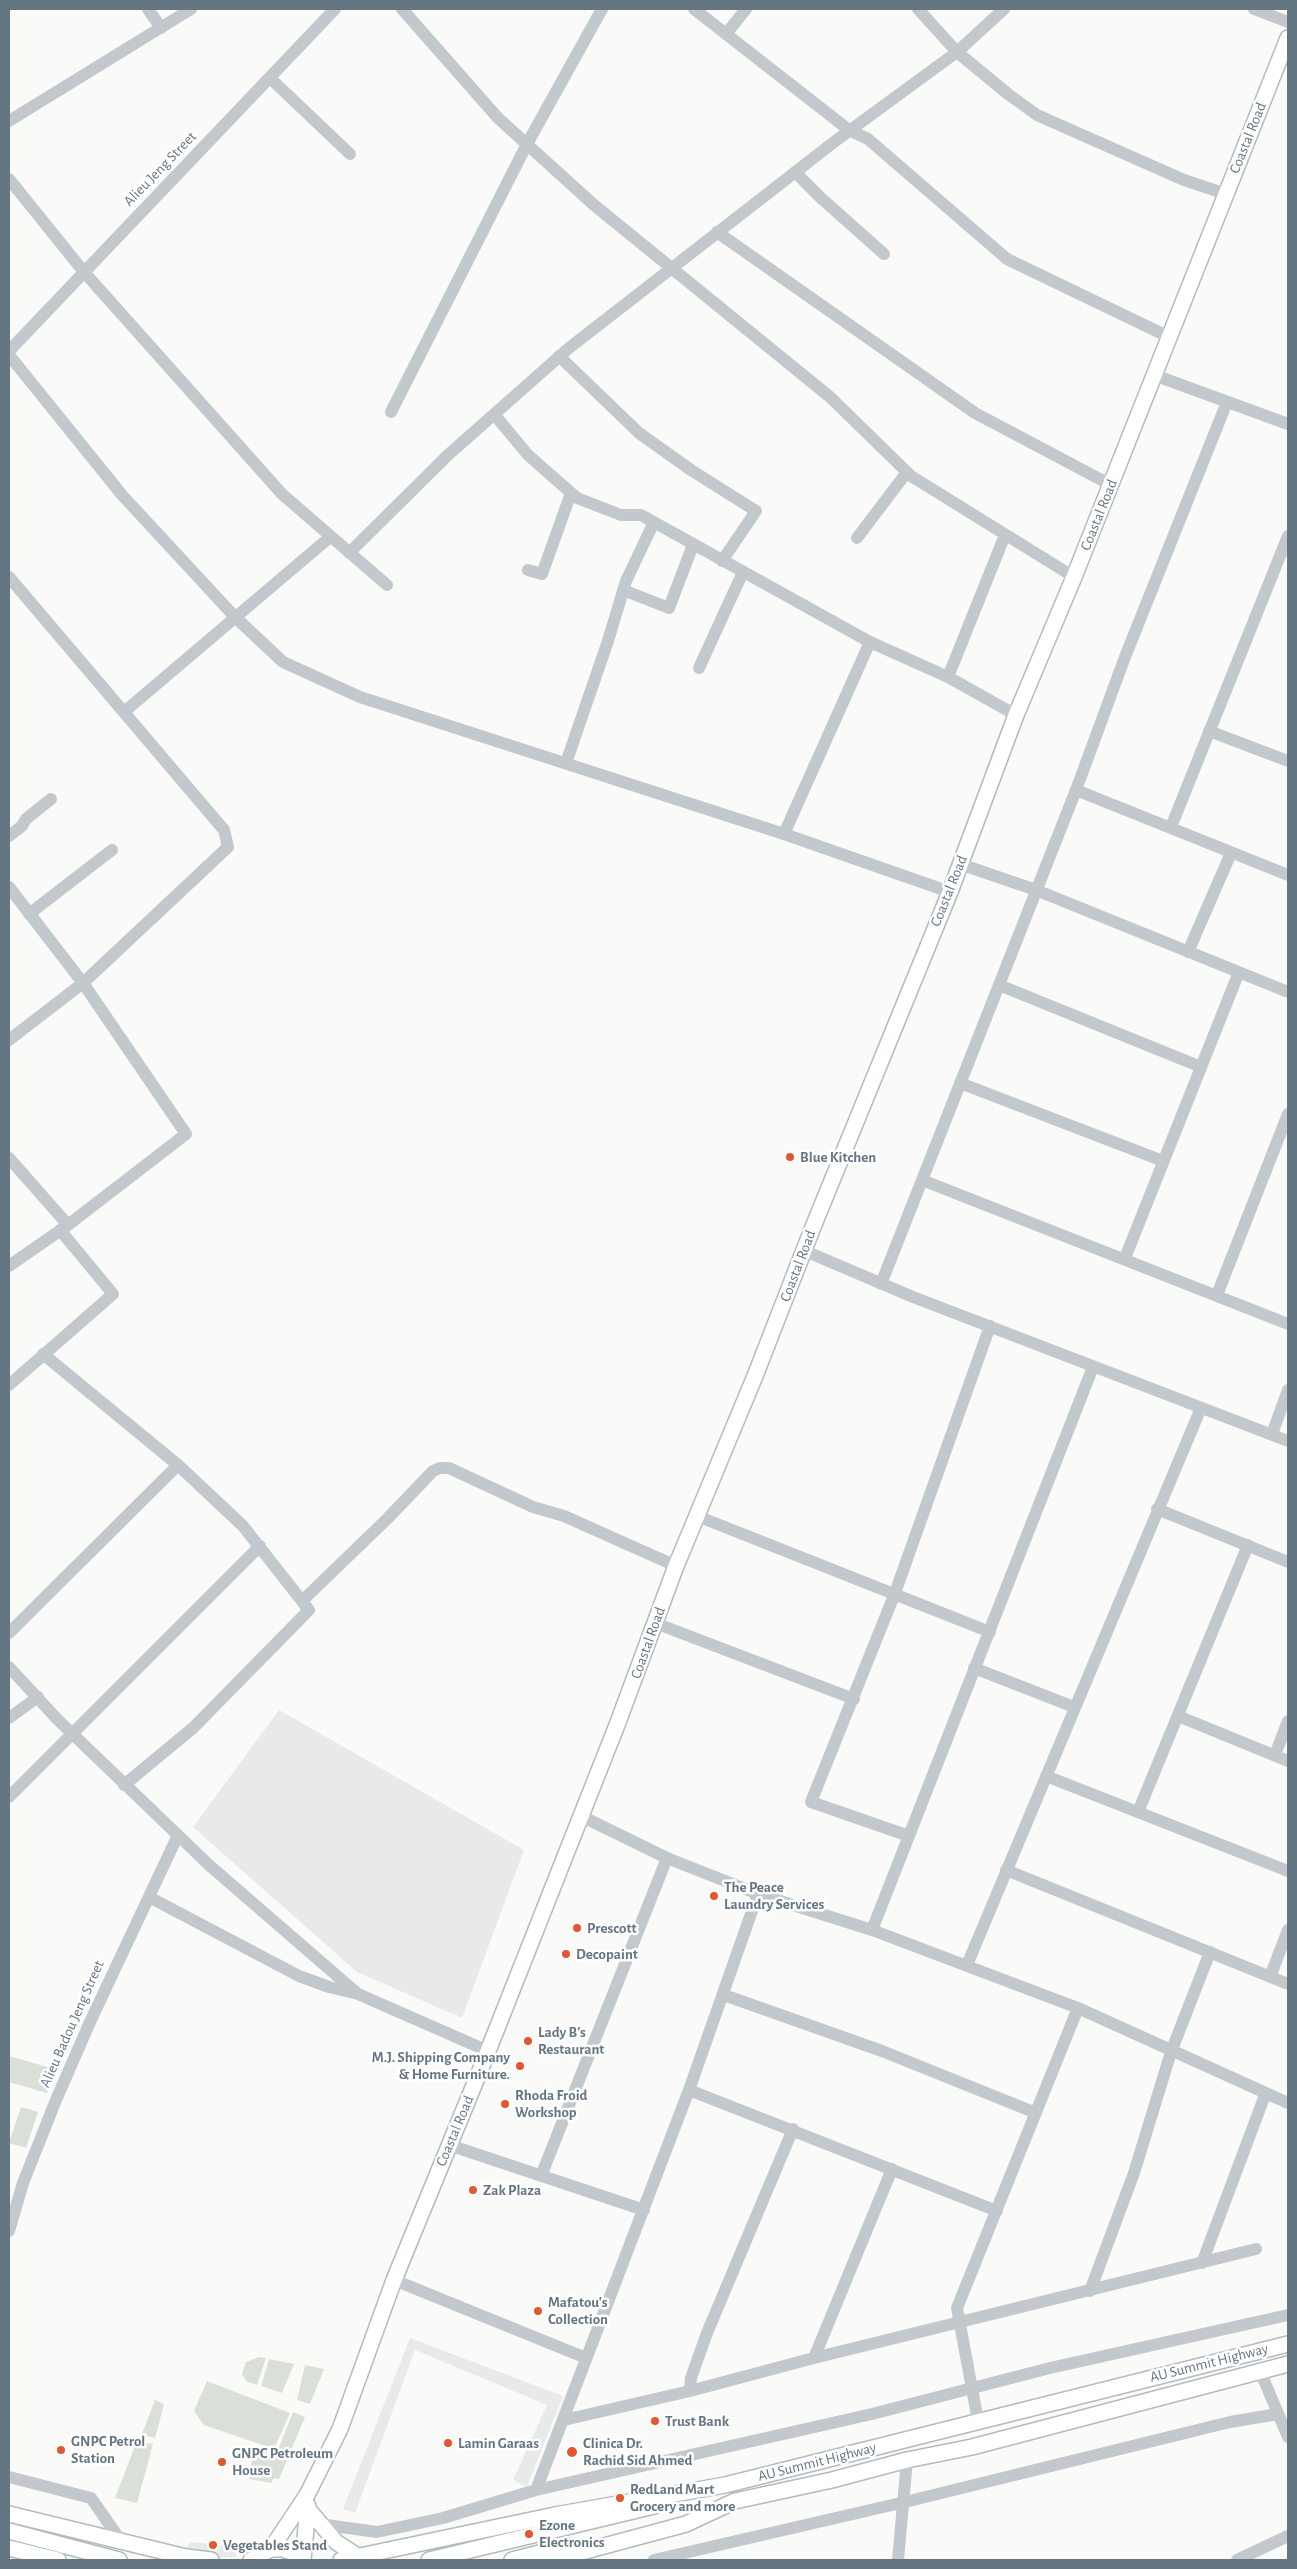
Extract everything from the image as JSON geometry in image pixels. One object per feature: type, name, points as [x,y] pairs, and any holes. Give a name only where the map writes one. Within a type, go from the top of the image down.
[{"type":"main road","name":"Coastal Road","points":[[271,2549],[308,2502],[340,2429],[394,2280],[488,2051],[581,1816],[676,1566],[950,892],[1016,716],[1111,485],[1288,38]]},
{"type":"main road","name":"AU Summit Highway","points":[[341,2560],[555,2515],[725,2485],[1288,2344]]},
{"type":"main road","name":"AU Summit Highway","points":[[552,2560],[686,2524],[735,2500],[832,2480],[907,2460],[972,2447],[1288,2364]]},
{"type":"main road","points":[[429,2560],[630,2513],[725,2485]]},
{"type":"main road","points":[[512,2560],[735,2500]]},
{"type":"main road","name":"Coastal Road","points":[[303,2560],[308,2502]]},
{"type":"main road","points":[[308,2502],[319,2524],[336,2542],[359,2557]]},
{"type":"main road","points":[[9,2514],[186,2557],[211,2560]]},
{"type":"main road","points":[[9,2531],[119,2560]]},
{"type":"main road","points":[[9,2548],[58,2560]]},
{"type":"main road","points":[[251,2560],[271,2549],[282,2549],[294,2553],[303,2560]]},
{"type":"main road","points":[[9,2557],[21,2560]]},
{"type":"street","points":[[148,9],[161,28]]},
{"type":"street","points":[[9,122],[191,9]]},
{"type":"street","name":"Alieu Jeng Street","points":[[9,353],[335,9]]},
{"type":"street","points":[[402,9],[498,118],[526,144],[594,205],[830,397],[907,472],[1074,577]]},
{"type":"street","points":[[391,412],[526,144],[602,9]]},
{"type":"street","points":[[694,9],[849,130],[868,139],[1007,259],[1169,337]]},
{"type":"street","points":[[726,34],[746,9]]},
{"type":"street","points":[[918,9],[958,52],[1008,94],[1037,115],[1184,180],[1226,194]]},
{"type":"street","points":[[349,553],[448,455],[559,356],[849,130],[958,52],[1004,9]]},
{"type":"street","points":[[1254,9],[1288,22]]},
{"type":"street","points":[[270,78],[350,154]]},
{"type":"street","points":[[795,172],[821,198],[884,254]]},
{"type":"street","points":[[9,179],[84,272],[282,494],[387,585]]},
{"type":"street","points":[[717,232],[975,413],[1111,485]]},
{"type":"street","points":[[9,353],[122,495],[236,617],[283,662],[360,697],[784,834],[950,892]]},
{"type":"street","points":[[559,356],[639,433],[691,470],[756,511],[722,561]]},
{"type":"street","points":[[1154,375],[1288,424]]},
{"type":"street","points":[[881,1284],[1076,790],[1125,657],[1227,402]]},
{"type":"street","points":[[494,414],[528,455],[577,498],[621,514],[641,515],[870,642],[948,677],[1016,716]]},
{"type":"street","points":[[857,538],[907,472]]},
{"type":"street","points":[[528,570],[542,574],[571,493]]},
{"type":"street","points":[[566,763],[608,641],[623,590],[654,522]]},
{"type":"street","points":[[948,677],[1005,535]]},
{"type":"street","points":[[1171,827],[1288,536]]},
{"type":"street","points":[[124,712],[330,537]]},
{"type":"street","points":[[623,590],[670,608],[693,544]]},
{"type":"street","points":[[700,668],[742,572]]},
{"type":"street","points":[[9,577],[224,830],[228,848],[83,983],[9,1040]]},
{"type":"street","points":[[784,834],[870,642]]},
{"type":"street","points":[[1209,731],[1288,761]]},
{"type":"street","points":[[1076,790],[1288,876]]},
{"type":"street","points":[[9,836],[22,826],[26,819],[51,799]]},
{"type":"street","points":[[29,914],[112,850]]},
{"type":"street","points":[[1188,952],[1231,852]]},
{"type":"street","points":[[960,864],[1036,890],[1288,992]]},
{"type":"street","points":[[9,887],[83,983],[186,1134],[64,1228],[9,1266]]},
{"type":"street","points":[[1125,1258],[1239,972]]},
{"type":"street","points":[[999,985],[1201,1067]]},
{"type":"street","points":[[960,1083],[1163,1161]]},
{"type":"street","points":[[1217,1295],[1288,1114]]},
{"type":"street","points":[[9,1158],[113,1294],[9,1385]]},
{"type":"street","points":[[922,1180],[1125,1258],[1288,1324]]},
{"type":"street","points":[[805,1251],[881,1284],[1288,1441]]},
{"type":"street","points":[[909,1836],[811,1802],[895,1593],[990,1326]]},
{"type":"street","points":[[43,1354],[178,1465],[243,1526],[309,1610],[193,1728],[124,1785]]},
{"type":"street","points":[[872,1930],[1093,1367]]},
{"type":"street","points":[[1272,1434],[1288,1390]]},
{"type":"street","points":[[967,1965],[1200,1408]]},
{"type":"street","points":[[9,1633],[178,1465]]},
{"type":"street","points":[[302,1601],[388,1520],[433,1471],[440,1468],[448,1468],[533,1507],[564,1516],[676,1566]]},
{"type":"street","points":[[1157,1509],[1288,1562]]},
{"type":"street","points":[[697,1516],[990,1632]]},
{"type":"street","points":[[1138,1812],[1248,1545]]},
{"type":"street","points":[[9,1798],[260,1546]]},
{"type":"street","points":[[655,1623],[854,1698]]},
{"type":"street","points":[[9,1667],[72,1734],[124,1785],[217,1872],[358,1994]]},
{"type":"street","points":[[974,1668],[1074,1707]]},
{"type":"street","points":[[9,1718],[38,1697]]},
{"type":"street","points":[[1178,1716],[1288,1760]]},
{"type":"street","points":[[1275,1755],[1288,1721]]},
{"type":"street","points":[[1046,1776],[1288,1871]]},
{"type":"street","points":[[581,1816],[667,1858],[758,1894],[872,1930],[1078,2008],[1265,2095],[1288,2103]]},
{"type":"street","name":"Alieu Badou Jeng Street","points":[[9,2231],[14,2195],[90,2022],[178,1835]]},
{"type":"street","points":[[541,2176],[667,1858]]},
{"type":"street","points":[[1006,1870],[1288,1984]]},
{"type":"street","points":[[536,2490],[689,2090],[758,1894]]},
{"type":"street","points":[[149,1897],[299,1976],[329,1987],[358,1994],[488,2051]]},
{"type":"street","points":[[1270,1977],[1288,1930]]},
{"type":"street","points":[[1090,2291],[1134,2172],[1171,2052],[1210,1952]]},
{"type":"street","points":[[724,1995],[882,2051],[1036,2113]]},
{"type":"street","points":[[978,2421],[957,2308],[1078,2008]]},
{"type":"street","points":[[689,2090],[793,2129],[997,2211]]},
{"type":"street","points":[[1202,2263],[1265,2095]]},
{"type":"street","points":[[690,2391],[692,2378],[707,2333],[793,2129]]},
{"type":"street","points":[[449,2145],[644,2210]]},
{"type":"street","points":[[814,2358],[892,2169]]},
{"type":"street","points":[[564,2420],[690,2391],[814,2358],[1256,2249]]},
{"type":"street","points":[[394,2280],[586,2358]]},
{"type":"street","points":[[319,2524],[377,2532],[442,2518],[536,2490],[872,2414],[971,2387],[1288,2315]]},
{"type":"street","points":[[1260,2371],[1288,2437]]},
{"type":"street","points":[[654,2560],[905,2502],[1230,2422],[1278,2414]]},
{"type":"street","points":[[898,2560],[905,2502],[907,2460]]},
{"type":"street","points":[[9,2477],[91,2498],[122,2541]]},
{"type":"street","points":[[1237,2560],[1288,2536]]},
{"type":"shaded area","points":[[279,1710],[524,1850],[462,2018],[357,1972],[193,1827]]},
{"type":"shaded area","points":[[9,2056],[54,2069],[47,2093],[9,2082]]},
{"type":"shaded area","points":[[21,2107],[38,2112],[26,2148],[9,2143]]},
{"type":"shaded area","points":[[410,2338],[563,2396],[527,2487],[513,2480],[547,2405],[415,2350],[355,2513],[343,2509]]},
{"type":"shaded area","points":[[259,2357],[266,2358],[257,2385],[246,2381],[242,2374],[246,2362]]},
{"type":"shaded area","points":[[269,2359],[294,2364],[282,2393],[261,2386]]},
{"type":"shaded area","points":[[305,2365],[324,2369],[310,2404],[297,2400]]},
{"type":"shaded area","points":[[207,2381],[290,2413],[274,2449],[204,2425],[194,2411]]},
{"type":"shaded area","points":[[155,2400],[164,2404],[155,2438],[142,2434]]},
{"type":"shaded area","points":[[293,2412],[305,2417],[279,2479],[274,2478],[271,2483],[249,2479],[254,2448],[276,2455]]},
{"type":"shaded area","points":[[137,2441],[153,2444],[137,2503],[115,2498]]},
{"type":"shaded area","points":[[190,2542],[239,2547],[235,2557],[213,2558],[185,2551]]},
{"type":"place","name":"Blue Kitchen","points":[[790,1157]]},
{"type":"place","name":"The Peace Laundry Services","points":[[714,1896]]},
{"type":"place","name":"Prescott","points":[[577,1928]]},
{"type":"place","name":"Decopaint","points":[[566,1954]]},
{"type":"place","name":"Lady B's Restaurant","points":[[528,2041]]},
{"type":"place","name":"M.J. Shipping Company & Home Furniture.","points":[[520,2066]]},
{"type":"place","name":"Rhoda Froid Workshop","points":[[505,2104]]},
{"type":"place","name":"Zak Plaza","points":[[473,2190]]},
{"type":"place","name":"Mafatou's Collection","points":[[538,2311]]},
{"type":"place","name":"Trust Bank","points":[[655,2421]]},
{"type":"place","name":"Lamin Garaas","points":[[448,2443]]},
{"type":"place","name":"GNPC Petrol Station","points":[[61,2450]]},
{"type":"place","name":"Clinica Dr. Rachid Sid Ahmed","points":[[572,2452]]},
{"type":"place","name":"GNPC Petroleum House","points":[[222,2462]]},
{"type":"place","name":"RedLand Mart Grocery and more","points":[[620,2498]]},
{"type":"place","name":"Ezone Electronics","points":[[529,2534]]},
{"type":"place","name":"Vegetables Stand","points":[[213,2545]]}]
